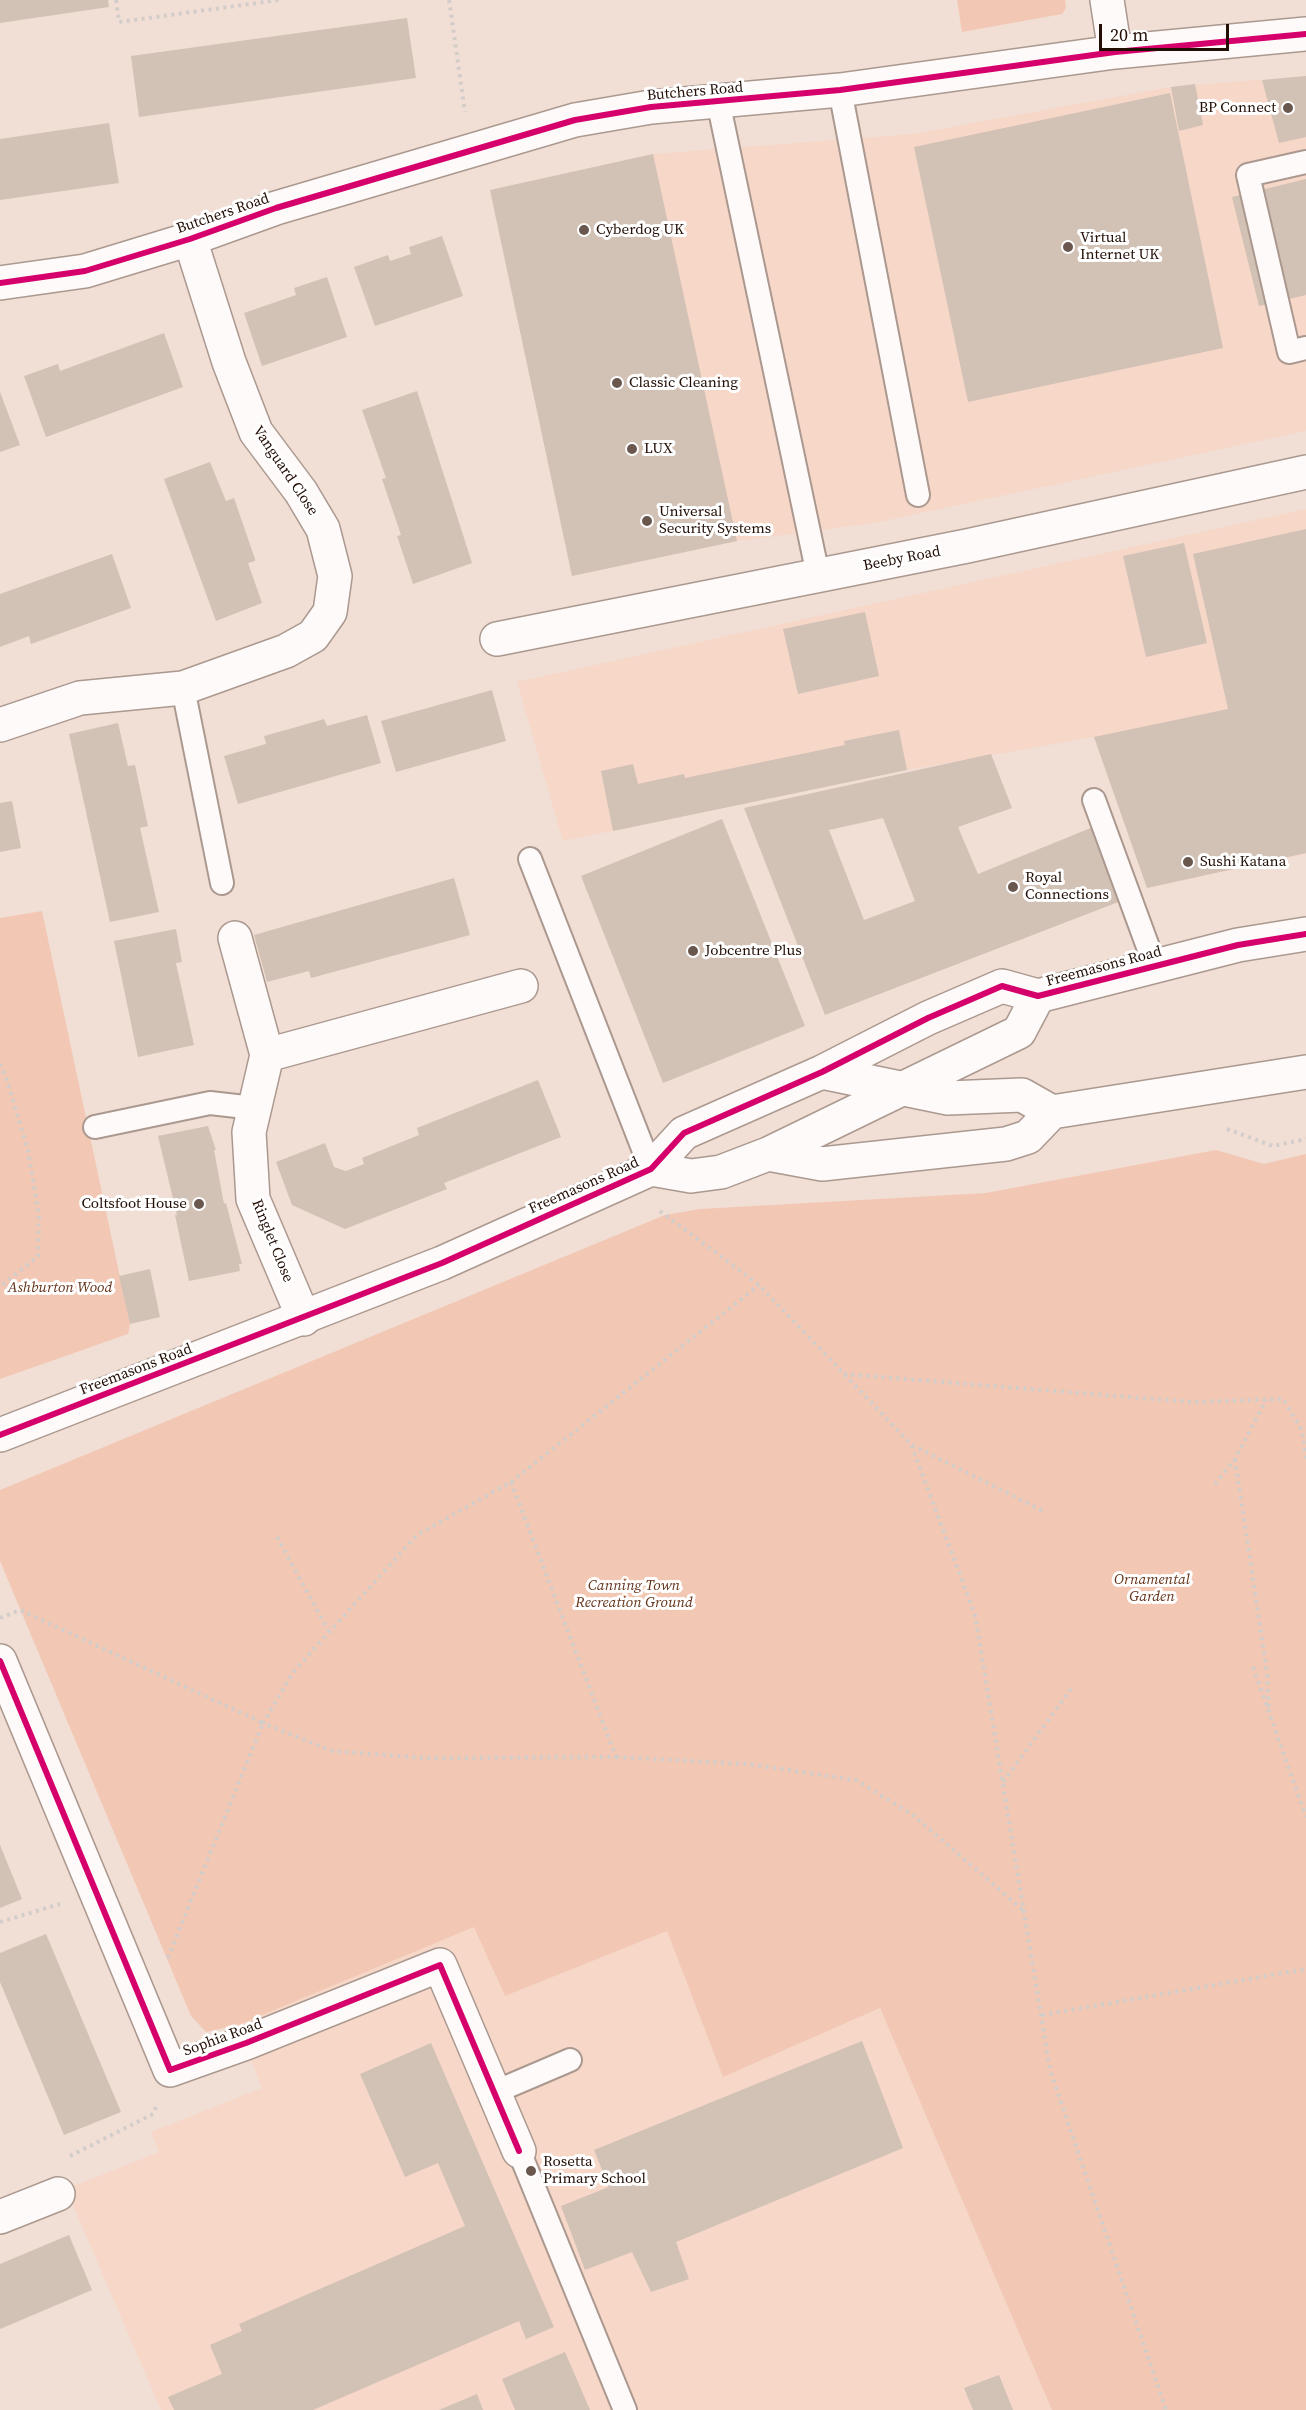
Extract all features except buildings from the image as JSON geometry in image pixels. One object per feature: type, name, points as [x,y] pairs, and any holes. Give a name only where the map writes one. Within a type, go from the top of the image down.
[{"type":"street","points":[[1107,0],[1115,52]]},
{"type":"street","name":"Butchers Road","points":[[0,284],[85,271],[190,239],[276,208],[575,120],[651,107],[840,90],[1115,52],[1306,34]]},
{"type":"street","name":"Vanguard Close","points":[[0,725],[80,698],[183,688],[286,651],[314,636],[330,612],[335,576],[322,529],[301,492],[256,432],[229,362],[190,239]]},
{"type":"street","name":"Beeby Road","points":[[497,639],[818,575],[1306,472]]},
{"type":"street","name":"Freemasons Road","points":[[0,1435],[304,1319],[442,1263],[651,1169],[684,1133],[822,1072],[928,1018],[1002,986],[1038,996],[1238,945],[1306,933]]},
{"type":"street","name":"Ringlet Close","points":[[235,938],[267,1054],[249,1132],[253,1199],[304,1319]]},
{"type":"street","points":[[267,1054],[520,986]]},
{"type":"street","name":"Freemasons Road","points":[[651,1169],[691,1176],[722,1172],[768,1154],[1019,1032],[1038,996]]},
{"type":"street","points":[[822,1072],[948,1098],[1022,1095],[1052,1112]]},
{"type":"street","points":[[768,1154],[822,1164],[984,1147],[1028,1137],[1052,1112],[1306,1072]]},
{"type":"street","name":"Sophia Road","points":[[0,1661],[171,2070],[246,2043],[440,1965],[519,2151]]},
{"type":"street","points":[[0,2217],[58,2194]]},
{"type":"lane","points":[[840,90],[918,495]]},
{"type":"lane","points":[[718,101],[818,575]]},
{"type":"lane","points":[[1305,351],[1289,352],[1248,175],[1306,162]]},
{"type":"lane","points":[[183,688],[222,883]]},
{"type":"lane","points":[[1094,800],[1155,966]]},
{"type":"lane","points":[[530,860],[651,1169]]},
{"type":"lane","points":[[96,1127],[210,1103],[255,1108]]},
{"type":"lane","points":[[495,2092],[570,2060]]},
{"type":"lane","points":[[519,2151],[625,2410]]},
{"type":"path","points":[[116,0],[119,21],[279,0]]},
{"type":"path","points":[[449,0],[471,150]]},
{"type":"path","points":[[0,1064],[8,1080],[28,1151],[39,1215],[38,1256],[0,1287]]},
{"type":"path","points":[[1227,1129],[1273,1146],[1306,1139]]},
{"type":"path","points":[[665,1215],[759,1285],[911,1444],[1043,1511]]},
{"type":"path","points":[[131,1976],[167,1959],[263,1723],[294,1671],[328,1630],[417,1535],[511,1482],[759,1285]]},
{"type":"path","points":[[844,1374],[1192,1402],[1283,1400],[1302,1430],[1306,1460]]},
{"type":"path","points":[[1215,1484],[1235,1459],[1266,1400]]},
{"type":"path","points":[[911,1444],[975,1615],[1050,2070],[1166,2410]]},
{"type":"path","points":[[1235,1459],[1268,1673],[1269,1712]]},
{"type":"path","points":[[511,1482],[616,1757]]},
{"type":"path","points":[[278,1537],[328,1630]]},
{"type":"path","points":[[0,1617],[20,1610],[263,1723],[332,1751],[425,1758],[616,1757],[747,1764],[856,1780],[913,1815],[1025,1912]]},
{"type":"path","points":[[1253,1668],[1306,1817]]},
{"type":"path","points":[[1003,1782],[1071,1689]]},
{"type":"path","points":[[0,1922],[54,1906],[95,1889]]},
{"type":"path","points":[[1041,2015],[1306,1969]]},
{"type":"path","points":[[58,2194],[50,2166],[153,2114],[171,2070]]},
{"type":"shaded area","points":[[1306,76],[1306,431],[874,523],[737,541],[572,576],[490,190],[653,154],[913,134],[1171,87]]},
{"type":"shaded area","points":[[1306,509],[1306,854],[1147,888],[1094,737],[907,770],[563,841],[517,682]]},
{"type":"shaded area","name":"Rosetta Primary School","points":[[474,1926],[505,1996],[667,1931],[723,2077],[880,2008],[1052,2410],[161,2410],[66,2189],[159,2152],[151,2132],[262,2088],[238,2025]]},
{"type":"green space","points":[[957,0],[1065,0],[1066,8],[1062,14],[962,32]]},
{"type":"green space","name":"Ashburton Wood","points":[[42,911],[130,1324],[128,1334],[0,1379],[0,918]]},
{"type":"green space","name":"Canning Town Recreation Ground","points":[[1216,1150],[1264,1164],[1306,1154],[1306,2410],[1052,2410],[880,2008],[723,2077],[667,1931],[505,1996],[474,1927],[238,2025],[206,2032],[191,2016],[0,1561],[0,1490],[665,1215],[700,1209],[986,1193]]},
{"type":"cycle path","points":[[0,283],[85,271],[190,239],[276,208],[575,120],[651,107],[840,90],[1115,52],[1306,34]]},
{"type":"cycle path","points":[[0,1435],[442,1263],[651,1169],[684,1133],[822,1072],[928,1018],[1002,986],[1038,996],[1238,945],[1306,934]]},
{"type":"cycle path","points":[[0,1661],[170,2070],[246,2043],[440,1965],[519,2151]]},
{"type":"place","name":"BP Connect","points":[[1288,108]]},
{"type":"place","name":"Cyberdog UK","points":[[584,230]]},
{"type":"place","name":"Virtual Internet UK","points":[[1068,247]]},
{"type":"place","name":"Classic Cleaning","points":[[617,383]]},
{"type":"place","name":"LUX","points":[[632,449]]},
{"type":"place","name":"Universal Security Systems","points":[[647,521]]},
{"type":"place","name":"Sushi Katana","points":[[1188,862]]},
{"type":"place","name":"Royal Connections","points":[[1013,887]]},
{"type":"place","name":"Jobcentre Plus","points":[[693,951]]},
{"type":"place","name":"Coltsfoot House","points":[[199,1204]]},
{"type":"place","name":"Rosetta Primary School","points":[[531,2171]]},
{"type":"park label","name":"Ornamental Garden","points":[[1152,1588]]}]
